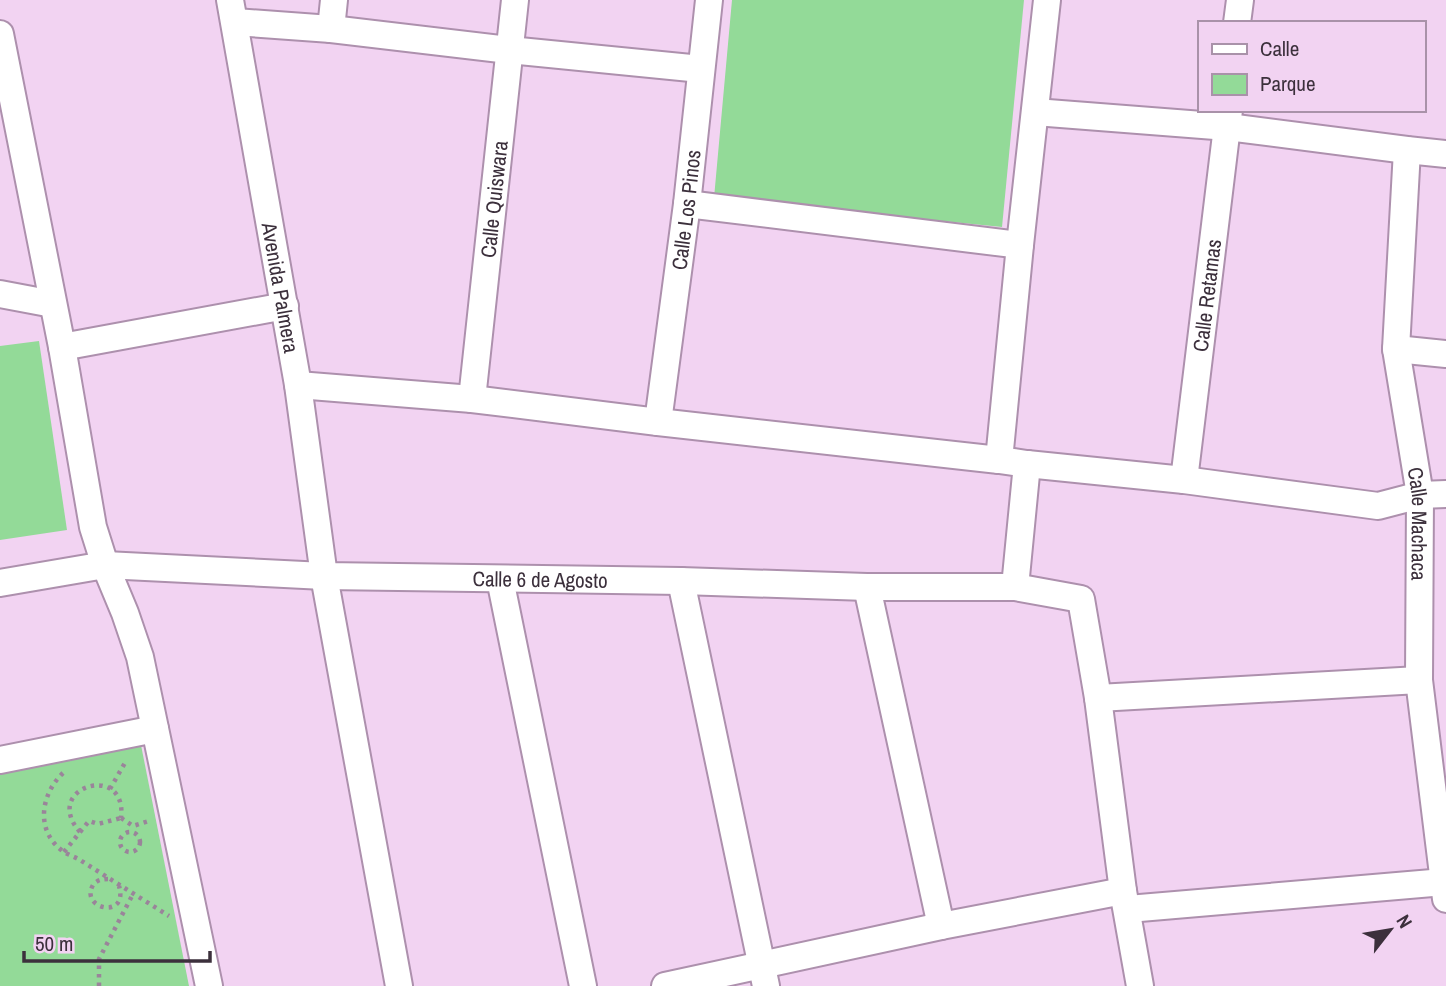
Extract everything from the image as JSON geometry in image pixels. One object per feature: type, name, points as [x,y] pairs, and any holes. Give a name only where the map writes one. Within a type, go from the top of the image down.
[{"type":"street","points":[[331,29],[334,0]]},
{"type":"street","name":"Calle Quiswara","points":[[472,399],[514,0]]},
{"type":"street","name":"Calle Los Pinos","points":[[658,422],[687,204],[709,0]]},
{"type":"street","points":[[999,460],[1047,0]]},
{"type":"street","points":[[1237,21],[1240,0]]},
{"type":"street","points":[[233,11],[331,29],[701,69]]},
{"type":"street","name":"Avenida Palmera","points":[[233,11],[298,385],[324,576],[399,986]]},
{"type":"street","points":[[0,34],[62,347],[93,527],[104,565],[140,657],[209,986]]},
{"type":"street","points":[[1035,112],[1228,119],[1407,150],[1446,154]]},
{"type":"street","name":"Calle Retamas","points":[[1184,480],[1228,119]]},
{"type":"street","name":"Calle Machaca","points":[[1407,150],[1396,349],[1433,494],[1419,680],[1445,890]]},
{"type":"street","points":[[687,204],[1020,246]]},
{"type":"street","points":[[0,294],[53,304]]},
{"type":"street","points":[[62,347],[285,306]]},
{"type":"street","points":[[1396,349],[1446,354]]},
{"type":"street","points":[[298,385],[472,399],[1184,480],[1378,506],[1433,494]]},
{"type":"street","points":[[1015,587],[1027,464]]},
{"type":"street","name":"Calle 6 de Agosto","points":[[0,583],[104,565],[324,576],[681,581],[867,587],[1015,587],[1081,599],[1098,698]]},
{"type":"street","points":[[500,579],[583,986]]},
{"type":"street","points":[[681,581],[764,976]]},
{"type":"street","points":[[867,587],[941,926]]},
{"type":"street","points":[[1140,986],[1098,698],[1419,680]]},
{"type":"street","points":[[0,760],[155,729]]},
{"type":"street","points":[[665,986],[764,976],[941,926],[1126,900],[1445,890]]},
{"type":"path","points":[[110,789],[128,757],[116,759]]},
{"type":"path","points":[[71,768],[53,783],[46,796],[46,827],[53,841],[64,852],[169,916]]},
{"type":"path","points":[[80,832],[70,817],[69,808],[77,792],[84,787],[102,785],[117,794],[121,802],[121,818]]},
{"type":"path","points":[[121,818],[133,826]]},
{"type":"path","points":[[64,852],[89,821],[98,824],[121,818]]},
{"type":"path","points":[[133,826],[149,821]]},
{"type":"path","points":[[133,826],[133,833],[139,839],[139,845],[134,851],[127,851],[121,844],[122,838],[126,833],[133,833]]},
{"type":"path","points":[[110,880],[101,879],[93,885],[93,900],[100,906],[109,908],[117,903],[121,894],[119,886]]},
{"type":"path","points":[[99,986],[99,959],[133,894]]},
{"type":"green space","points":[[732,0],[1024,0],[1002,227],[714,198]]},
{"type":"green space","points":[[39,341],[67,530],[0,540],[0,346]]},
{"type":"green space","points":[[140,740],[189,986],[0,986],[0,773]]}]
